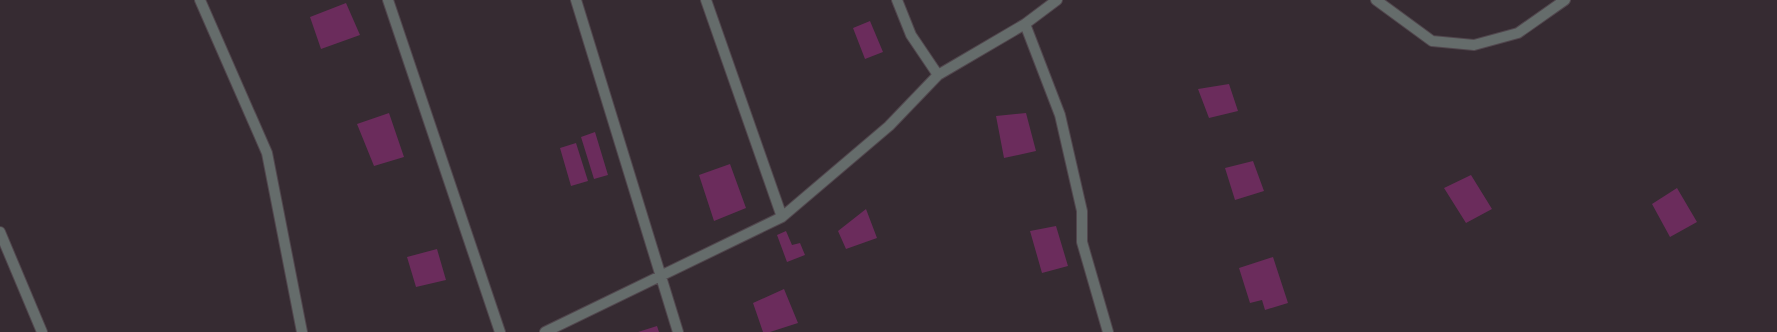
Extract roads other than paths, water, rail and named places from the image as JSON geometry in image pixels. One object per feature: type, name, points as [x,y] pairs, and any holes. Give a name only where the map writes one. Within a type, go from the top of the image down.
[{"type":"street","points":[[200,0],[267,153],[302,332]]},
{"type":"street","points":[[388,0],[500,332]]},
{"type":"street","points":[[576,0],[678,332]]},
{"type":"street","points":[[706,0],[782,217]]},
{"type":"street","points":[[897,0],[911,35],[938,75]]},
{"type":"street","points":[[545,332],[782,217],[889,126],[938,75],[1025,24],[1057,0]]},
{"type":"street","points":[[1376,0],[1432,41],[1474,45],[1518,33],[1549,5],[1565,0]]},
{"type":"street","points":[[1025,24],[1060,115],[1082,211],[1082,242],[1108,332]]},
{"type":"street","points":[[0,232],[42,332]]}]
